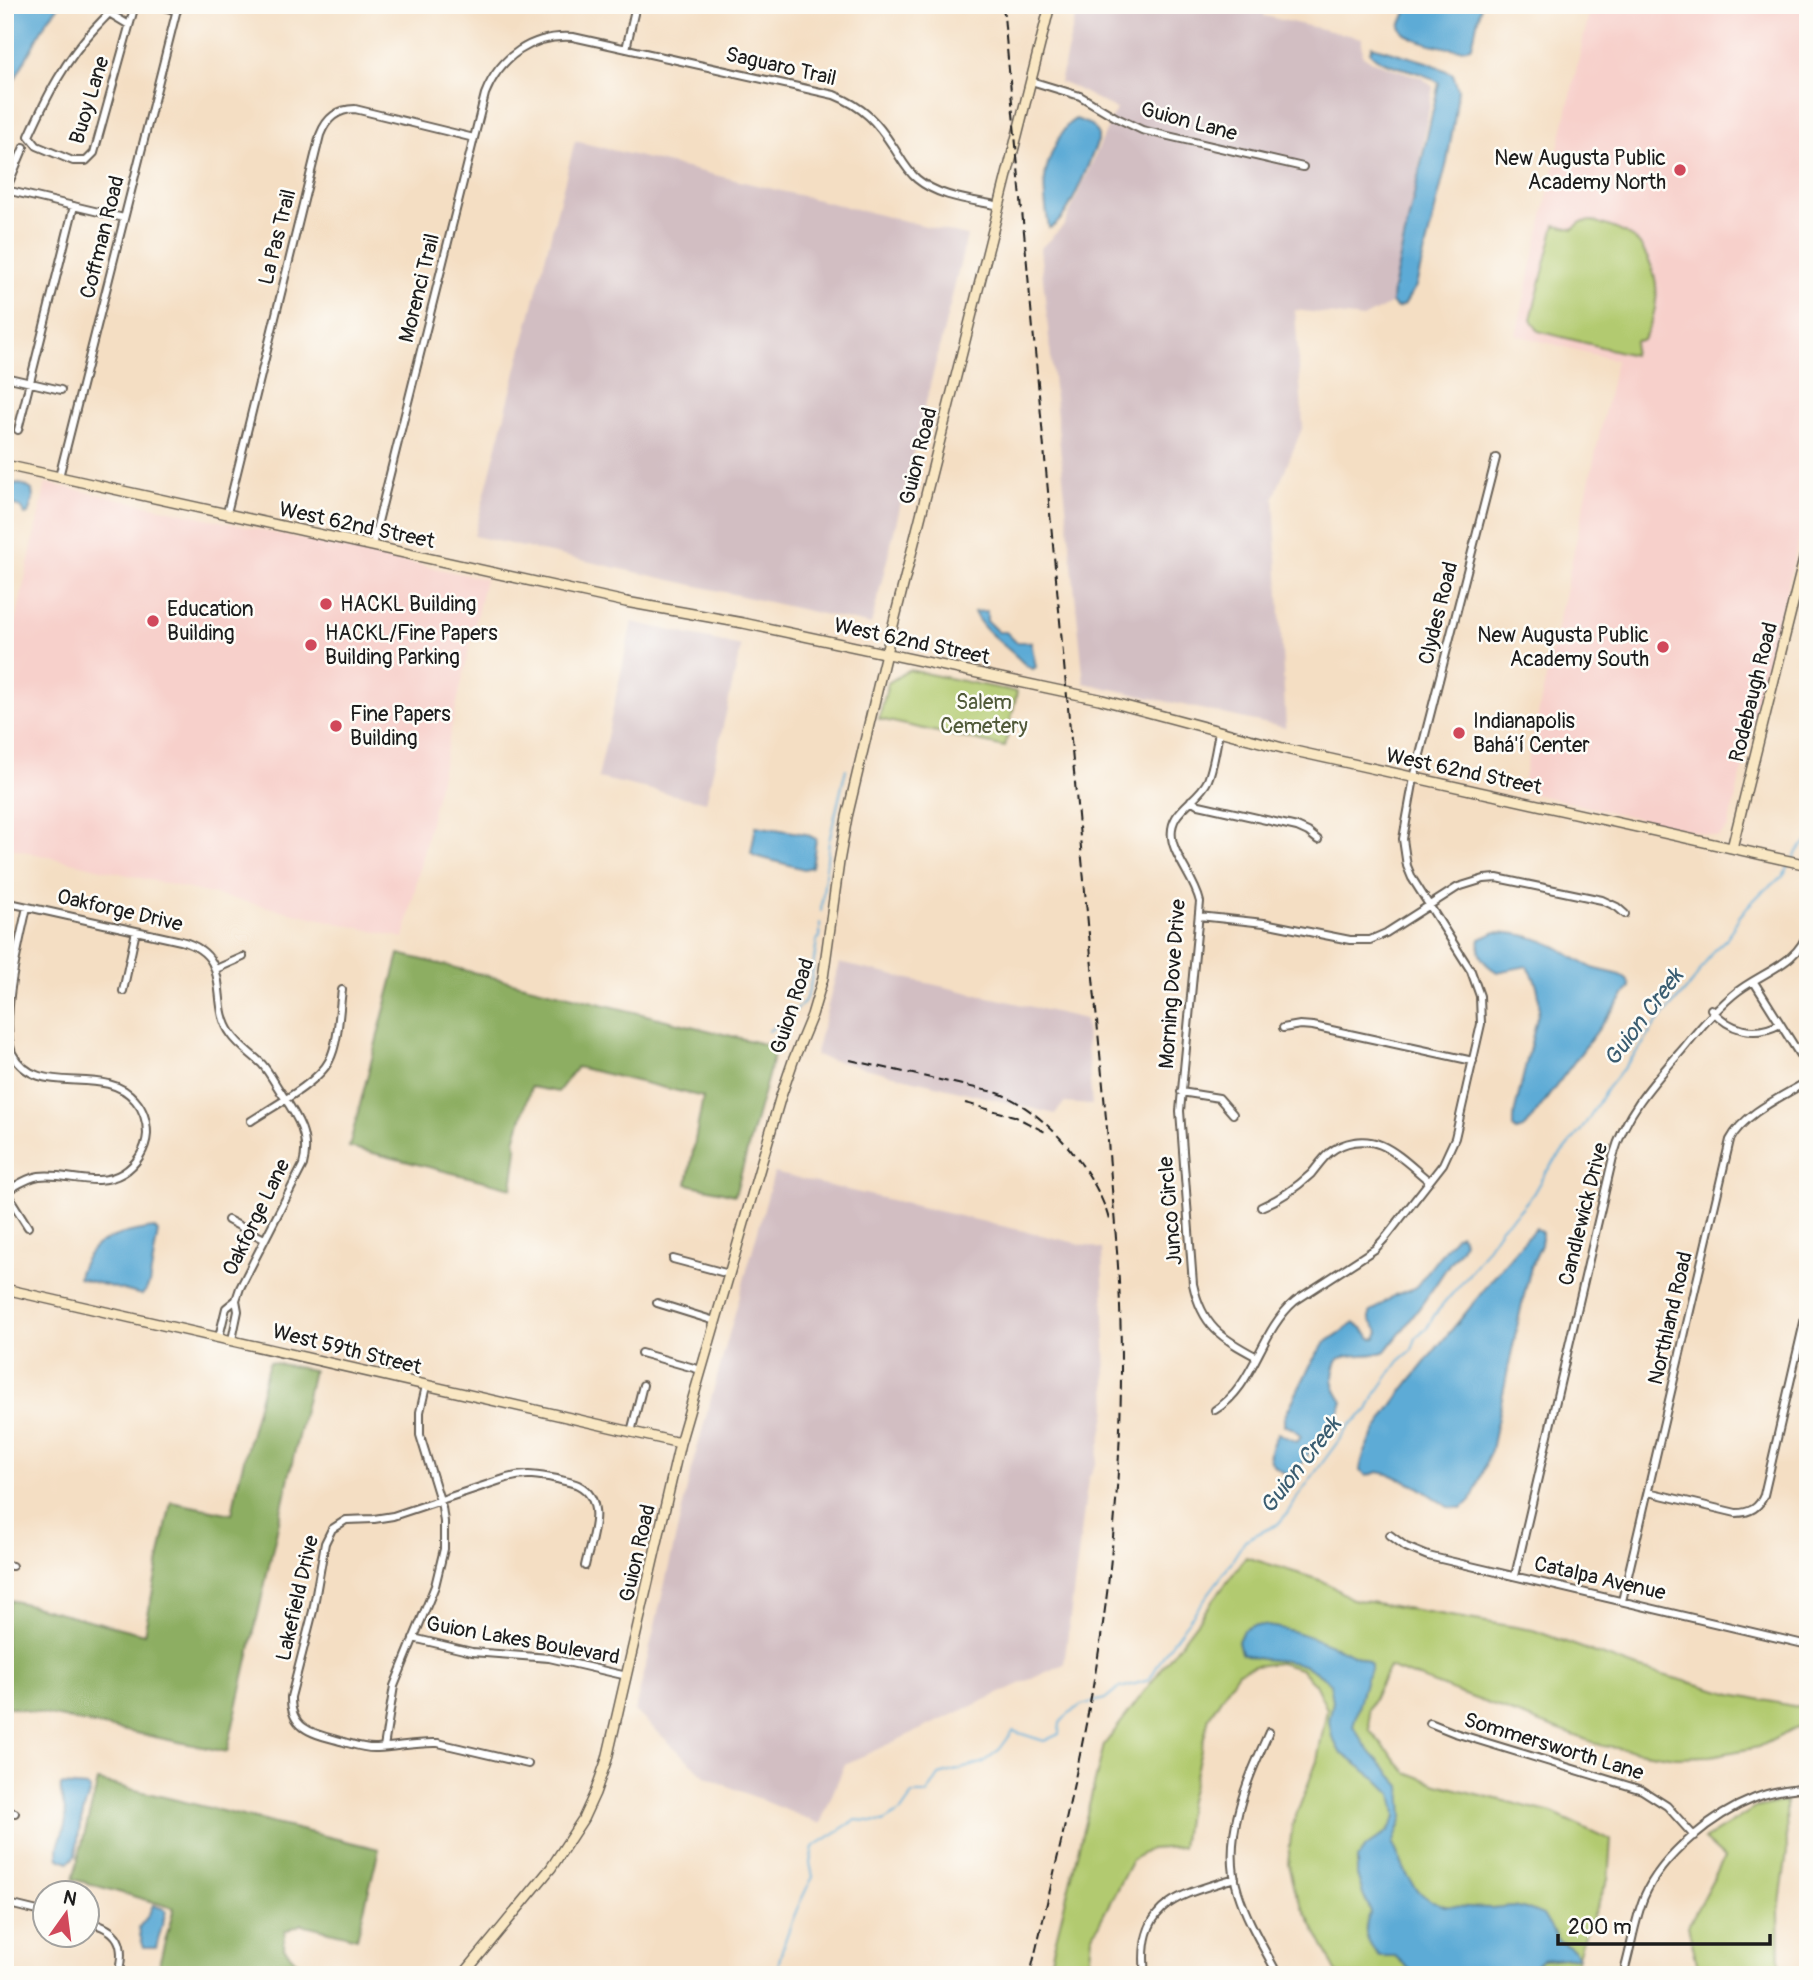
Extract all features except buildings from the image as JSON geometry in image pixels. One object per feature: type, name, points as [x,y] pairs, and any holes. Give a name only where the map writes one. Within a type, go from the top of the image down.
[{"type":"street","points":[[119,5],[109,13],[129,25]]},
{"type":"street","name":"Buoy Lane","points":[[109,13],[72,54],[48,94],[29,136],[37,146],[73,161],[86,161],[94,153],[135,5]]},
{"type":"street","points":[[157,5],[178,8]]},
{"type":"street","points":[[626,49],[636,5]]},
{"type":"street","name":"Guion Road","points":[[463,1975],[551,1868],[578,1828],[607,1759],[680,1443],[785,1083],[821,987],[842,842],[886,653],[1050,5]]},
{"type":"street","name":"Coffman Road","points":[[59,477],[178,8]]},
{"type":"street","name":"Saguaro Trail","points":[[519,50],[535,41],[559,36],[579,38],[840,98],[863,110],[876,122],[903,163],[919,180],[943,193],[1000,206]]},
{"type":"street","name":"Morenci Trail","points":[[372,546],[485,94],[492,77],[502,64],[519,50]]},
{"type":"street","name":"Guion Lane","points":[[1031,81],[1080,96],[1142,130],[1303,167]]},
{"type":"street","name":"La Pas Trail","points":[[227,513],[320,135],[326,124],[341,111],[355,108],[474,138]]},
{"type":"street","points":[[24,147],[5,191],[124,218]]},
{"type":"street","points":[[18,430],[74,206]]},
{"type":"street","points":[[5,377],[61,390]]},
{"type":"street","name":"Clydes Road","points":[[1215,1410],[1228,1402],[1247,1376],[1272,1327],[1284,1311],[1374,1249],[1443,1164],[1451,1149],[1473,1061],[1480,1024],[1480,996],[1471,971],[1412,878],[1403,839],[1414,778],[1496,458]]},
{"type":"street","name":"West 62nd Street","points":[[5,465],[626,602],[743,623],[1098,699],[1290,750],[1808,865]]},
{"type":"street","name":"Rodebaugh Road","points":[[1732,848],[1803,579],[1808,543]]},
{"type":"street","name":"Morning Dove Drive","points":[[1181,1092],[1200,902],[1197,890],[1172,843],[1171,834],[1178,813],[1208,780],[1219,732]]},
{"type":"street","points":[[1191,800],[1199,805],[1297,827],[1318,840]]},
{"type":"street","points":[[1199,916],[1264,923],[1360,941],[1370,940],[1386,933],[1458,887],[1483,879],[1497,878],[1602,900],[1625,914]]},
{"type":"street","name":"Oakforge Drive","points":[[5,902],[194,945],[209,958],[216,970]]},
{"type":"street","points":[[27,907],[6,1006],[6,1036],[13,1055],[23,1068],[41,1077],[103,1083],[123,1090],[143,1112],[147,1135],[144,1148],[136,1162],[118,1176],[95,1180],[37,1176],[6,1192],[28,1227]]},
{"type":"street","name":"Candlewick Drive","points":[[1515,1576],[1619,1138],[1627,1119],[1640,1099],[1712,1011],[1739,990],[1792,957],[1807,939],[1808,930]]},
{"type":"street","points":[[123,991],[136,931]]},
{"type":"street","points":[[216,970],[243,957]]},
{"type":"street","name":"Oakforge Lane","points":[[216,970],[227,1028],[264,1067],[303,1130],[306,1143],[300,1171],[244,1279],[236,1300],[238,1311],[232,1340]]},
{"type":"street","points":[[1754,982],[1808,1068]]},
{"type":"street","points":[[251,1121],[317,1077],[329,1062],[334,1047],[342,990]]},
{"type":"street","points":[[1712,1011],[1731,1026],[1744,1030],[1763,1031],[1780,1024]]},
{"type":"street","points":[[1283,1028],[1312,1026],[1473,1061]]},
{"type":"street","name":"Northland Road","points":[[1622,1601],[1730,1140],[1747,1118],[1808,1081]]},
{"type":"street","points":[[1181,1092],[1219,1098],[1233,1114]]},
{"type":"street","name":"Junco Circle","points":[[1181,1092],[1180,1111],[1197,1300],[1205,1318],[1216,1332],[1229,1343],[1257,1357]]},
{"type":"street","points":[[1261,1207],[1284,1195],[1330,1153],[1356,1141],[1379,1144],[1392,1151],[1429,1181]]},
{"type":"street","points":[[228,1220],[264,1239]]},
{"type":"street","points":[[673,1259],[729,1274]]},
{"type":"street","name":"West 59th Street","points":[[5,1289],[680,1443]]},
{"type":"street","points":[[219,1337],[226,1308],[236,1300]]},
{"type":"street","points":[[657,1303],[715,1321]]},
{"type":"street","points":[[1648,1492],[1736,1513],[1745,1513],[1756,1508],[1762,1498],[1808,1305]]},
{"type":"street","points":[[642,1353],[701,1370]]},
{"type":"street","points":[[631,1432],[643,1385]]},
{"type":"street","points":[[426,1386],[420,1412],[420,1435],[440,1500],[444,1532],[441,1564],[435,1586],[391,1696],[384,1747],[438,1743],[528,1764]]},
{"type":"street","name":"Lakefield Drive","points":[[384,1747],[365,1747],[311,1733],[295,1719],[290,1704],[313,1611],[325,1542],[330,1531],[346,1520],[387,1517],[508,1478],[530,1475],[576,1484],[591,1497],[596,1514],[584,1566]]},
{"type":"street","name":"Catalpa Avenue","points":[[1390,1535],[1406,1547],[1428,1556],[1808,1644]]},
{"type":"street","name":"Guion Lakes Boulevard","points":[[413,1638],[491,1655],[549,1658],[627,1676]]},
{"type":"street","name":"Sommersworth Lane","points":[[1430,1723],[1642,1790],[1667,1806],[1694,1836]]},
{"type":"street","points":[[1269,1732],[1239,1812],[1233,1842],[1235,1878],[1246,1913],[1278,1975]]},
{"type":"street","points":[[1623,1975],[1638,1913],[1647,1891],[1668,1859],[1694,1836],[1731,1810],[1754,1798],[1808,1787]]},
{"type":"street","points":[[5,1818],[7,1811],[15,1813]]},
{"type":"street","points":[[1145,1975],[1145,1938],[1159,1912],[1168,1903],[1185,1894],[1235,1878]]},
{"type":"street","points":[[5,1903],[32,1910]]},
{"type":"street","points":[[102,1926],[118,1940],[122,1954],[119,1972]]},
{"type":"shaded area","points":[[1078,5],[1266,5],[1264,16],[1362,38],[1362,55],[1371,61],[1422,78],[1433,87],[1392,303],[1363,318],[1295,310],[1303,426],[1274,497],[1286,728],[1084,683],[1040,249],[1064,225],[1116,109],[1065,83],[1060,83]]},
{"type":"shaded area","points":[[1591,5],[1808,5],[1808,504],[1728,828],[1718,837],[1521,791],[1616,360],[1516,335]]},
{"type":"shaded area","points":[[575,141],[967,236],[871,625],[474,536]]},
{"type":"shaded area","points":[[46,483],[485,579],[404,938],[5,847],[5,670]]},
{"type":"shaded area","points":[[632,622],[741,646],[706,802],[598,778]]},
{"type":"shaded area","points":[[839,963],[1085,1019],[1092,1105],[1064,1103],[1055,1114],[815,1056]]},
{"type":"shaded area","points":[[774,1173],[1102,1249],[1107,1410],[1096,1464],[1088,1479],[1064,1664],[845,1764],[820,1824],[706,1777],[635,1711],[693,1463]]},
{"type":"green space","points":[[1593,221],[1617,229],[1638,242],[1655,277],[1656,298],[1652,320],[1643,340],[1635,341],[1633,355],[1538,331],[1531,319],[1555,225],[1573,229],[1581,222]]},
{"type":"green space","name":"Salem Cemetery","points":[[909,670],[1017,692],[1005,747],[879,719],[888,683]]},
{"type":"green space","points":[[399,954],[776,1047],[735,1195],[687,1184],[703,1097],[577,1067],[558,1092],[531,1087],[515,1141],[517,1150],[512,1188],[349,1147]]},
{"type":"green space","points":[[269,1362],[313,1370],[227,1752],[5,1706],[5,1623],[10,1600],[144,1634],[171,1502],[232,1514]]},
{"type":"green space","points":[[1246,1557],[1323,1581],[1352,1599],[1533,1630],[1637,1668],[1733,1694],[1808,1709],[1808,1722],[1759,1747],[1711,1756],[1676,1757],[1603,1746],[1389,1667],[1368,1710],[1370,1731],[1406,1772],[1437,1784],[1552,1813],[1611,1840],[1608,1880],[1584,1936],[1574,1970],[1534,1975],[1338,1975],[1294,1890],[1288,1864],[1292,1826],[1317,1761],[1327,1709],[1315,1684],[1300,1669],[1279,1663],[1255,1666],[1238,1672],[1209,1717],[1188,1805],[1182,1847],[1150,1849],[1132,1860],[1092,1937],[1091,1975],[1047,1975],[1104,1745]]},
{"type":"green space","points":[[98,1781],[379,1849],[357,1938],[302,1924],[285,1931],[284,1948],[308,1975],[156,1975],[174,1908],[102,1887],[102,1878],[73,1878]]},
{"type":"green space","points":[[1786,1801],[1787,1852],[1779,1911],[1780,1975],[1700,1975],[1688,1926],[1724,1858],[1704,1840],[1755,1808]]},
{"type":"water","points":[[5,5],[60,5],[46,22],[5,97]]},
{"type":"water","points":[[1409,5],[1481,5],[1472,46],[1449,48],[1406,34],[1400,26]]},
{"type":"water","points":[[1372,46],[1430,63],[1453,74],[1458,89],[1447,162],[1416,286],[1404,305],[1397,308],[1392,303],[1393,289],[1439,83],[1422,74],[1383,61],[1370,52]]},
{"type":"water","points":[[1076,119],[1091,125],[1098,133],[1098,141],[1071,203],[1064,215],[1049,228],[1044,193],[1048,163],[1064,130]]},
{"type":"water","points":[[5,482],[24,485],[32,490],[33,499],[28,514],[25,515],[23,510],[5,498]]},
{"type":"water","points":[[987,611],[987,621],[998,632],[1006,632],[1016,642],[1031,642],[1036,667],[1033,669],[1026,666],[990,633],[974,612]]},
{"type":"water","points":[[756,826],[806,834],[816,839],[812,867],[804,869],[755,856],[751,853]]},
{"type":"water","points":[[1496,932],[1527,936],[1548,943],[1594,969],[1620,975],[1630,987],[1527,1125],[1517,1131],[1513,1127],[1513,1119],[1539,1009],[1539,997],[1537,986],[1527,966],[1497,972],[1482,958],[1479,950],[1480,939]]},
{"type":"water","points":[[154,1228],[158,1232],[149,1284],[142,1295],[78,1278],[85,1260],[99,1244],[118,1236]]},
{"type":"water","points":[[1536,1228],[1542,1233],[1541,1245],[1531,1267],[1521,1308],[1491,1450],[1471,1501],[1461,1508],[1448,1507],[1418,1487],[1392,1475],[1378,1472],[1367,1476],[1360,1471],[1364,1454],[1387,1413],[1420,1368]]},
{"type":"water","points":[[1460,1234],[1464,1241],[1462,1247],[1386,1351],[1338,1359],[1333,1376],[1334,1386],[1343,1402],[1340,1411],[1298,1468],[1287,1475],[1280,1471],[1271,1462],[1271,1447],[1278,1433],[1297,1442],[1301,1437],[1294,1429],[1284,1425],[1284,1418],[1313,1360],[1325,1343],[1354,1323],[1372,1339],[1376,1338],[1379,1332],[1370,1320],[1370,1313],[1395,1295],[1415,1288],[1455,1236]]},
{"type":"water","points":[[1254,1625],[1297,1633],[1371,1664],[1353,1727],[1371,1753],[1401,1786],[1403,1817],[1393,1844],[1408,1877],[1419,1892],[1433,1902],[1445,1906],[1513,1906],[1531,1910],[1543,1915],[1558,1940],[1574,1950],[1578,1957],[1543,1960],[1518,1975],[1416,1975],[1395,1956],[1379,1956],[1366,1936],[1366,1925],[1371,1913],[1357,1875],[1357,1859],[1366,1847],[1388,1831],[1396,1817],[1392,1794],[1377,1779],[1340,1752],[1332,1737],[1329,1721],[1333,1701],[1330,1683],[1301,1664],[1255,1658],[1241,1653],[1238,1641],[1243,1630]]},
{"type":"water","points":[[61,1785],[87,1787],[90,1790],[80,1824],[76,1855],[69,1862],[59,1858],[58,1853],[66,1819]]},
{"type":"water","points":[[153,1905],[166,1911],[156,1948],[144,1948],[139,1927]]},
{"type":"waterway","points":[[821,911],[829,841],[846,769]]},
{"type":"waterway","name":"Guion Creek","points":[[1793,859],[1808,841]]},
{"type":"waterway","name":"Guion Creek","points":[[776,1975],[791,1924],[813,1877],[810,1863],[813,1847],[855,1820],[883,1822],[901,1811],[913,1794],[927,1794],[939,1775],[982,1763],[1000,1749],[1013,1731],[1044,1741],[1059,1734],[1060,1723],[1081,1705],[1105,1699],[1117,1689],[1149,1680],[1166,1651],[1245,1540],[1278,1524],[1291,1509],[1350,1425],[1368,1410],[1376,1393],[1399,1361],[1412,1350],[1416,1338],[1469,1274],[1501,1227],[1533,1194],[1545,1173],[1582,1129],[1608,1087],[1656,1024],[1693,982],[1749,905],[1782,877],[1790,864]]},
{"type":"waterway","points":[[769,1031],[804,1003],[810,987],[817,940],[820,937],[820,923]]},
{"type":"railway","points":[[1003,5],[1107,1129],[1118,1263],[1121,1346],[1116,1505],[1107,1593],[1079,1758],[1030,1975]]},
{"type":"railway","points":[[850,1060],[998,1093],[1015,1101],[1050,1128],[1081,1163],[1103,1201],[1109,1220]]},
{"type":"railway","points":[[965,1103],[1014,1116],[1047,1133]]},
{"type":"place","name":"New Augusta Public Academy North","points":[[1680,170]]},
{"type":"place","name":"HACKL Building","points":[[326,604]]},
{"type":"place","name":"Education Building","points":[[153,621]]},
{"type":"place","name":"HACKL/Fine Papers Building Parking","points":[[311,645]]},
{"type":"place","name":"New Augusta Public Academy South","points":[[1663,647]]},
{"type":"place","name":"Fine Papers Building","points":[[336,726]]},
{"type":"place","name":"Indianapolis Bahá'í Center","points":[[1459,733]]}]
